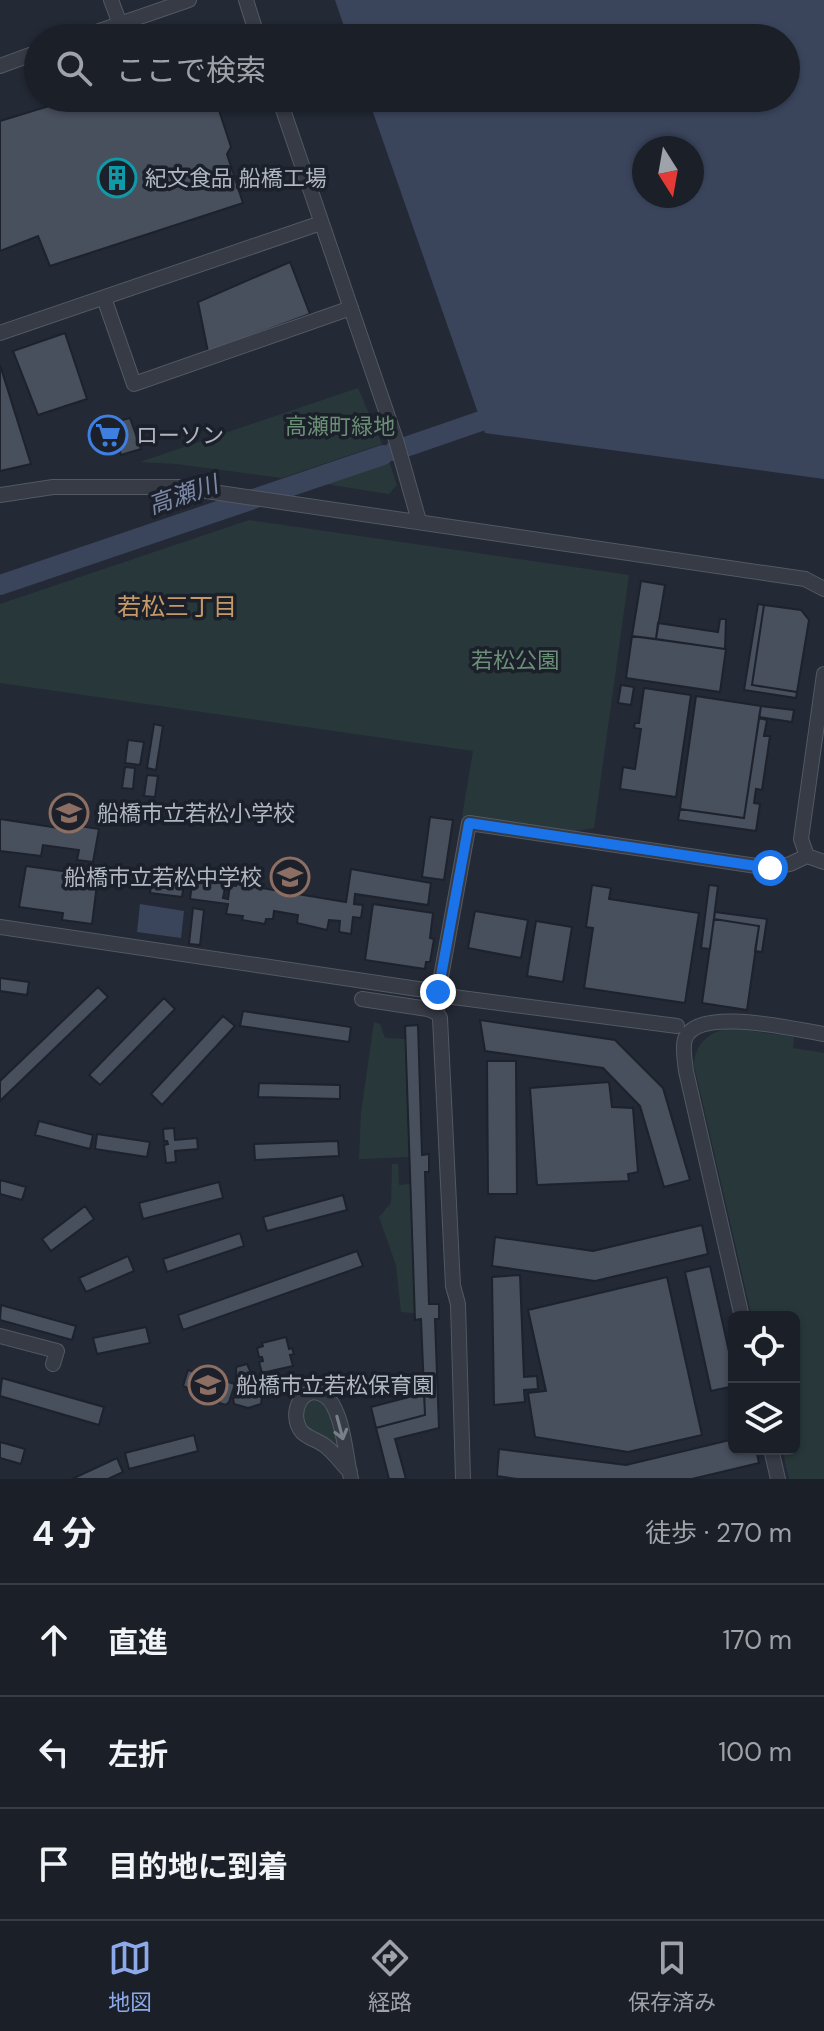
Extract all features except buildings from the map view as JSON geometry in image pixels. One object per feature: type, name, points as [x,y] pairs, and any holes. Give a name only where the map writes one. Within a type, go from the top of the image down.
[{"type":"street","points":[[111,0],[120,24],[189,0]]},
{"type":"street","points":[[246,0],[254,24]]},
{"type":"street","points":[[0,66],[24,57]]},
{"type":"street","points":[[284,112],[396,440],[419,521]]},
{"type":"street","points":[[0,333],[321,223]]},
{"type":"street","points":[[104,298],[134,384],[351,308]]},
{"type":"street","points":[[0,495],[53,487],[179,487],[805,579],[824,589]]},
{"type":"street","points":[[824,674],[801,830],[807,856],[824,862]]},
{"type":"street","points":[[463,1479],[458,1304],[453,1286],[440,1018],[437,1013],[469,823],[770,868],[807,856]]},
{"type":"street","points":[[0,927],[677,1026]]},
{"type":"street","points":[[362,999],[437,1013]]},
{"type":"street","points":[[741,1311],[686,1071],[685,1038],[701,1024],[727,1020],[824,1034]]},
{"type":"street","points":[[0,1336],[57,1351],[53,1364]]},
{"type":"street","points":[[323,1394],[331,1401],[350,1476],[323,1444],[302,1431],[295,1411],[304,1396],[323,1394]]},
{"type":"street","points":[[772,1455],[778,1479]]},
{"type":"green space","name":"高瀬町緑地","points":[[358,388],[382,444],[282,478],[140,462]]},
{"type":"green space","name":"高瀬町緑地","points":[[389,462],[397,485],[389,494],[325,484]]},
{"type":"green space","name":"若松公園","points":[[249,520],[629,575],[594,828],[568,832],[462,817],[473,751],[0,683],[0,604]]},
{"type":"green space","points":[[374,1022],[380,1024],[385,1038],[405,1039],[409,1157],[359,1159],[361,1113]]},
{"type":"green space","points":[[731,1028],[794,1037],[793,1048],[824,1053],[824,1479],[789,1479],[783,1455],[800,1455],[800,1311],[751,1311],[694,1065],[701,1044],[716,1032]]},
{"type":"green space","points":[[392,1164],[398,1164],[399,1185],[410,1184],[414,1313],[401,1312],[396,1265],[379,1217],[391,1203]]},
{"type":"green space","points":[[315,1398],[330,1414],[341,1452],[306,1429],[301,1415],[306,1401]]},
{"type":"water","points":[[335,0],[824,0],[824,479],[485,433],[373,112],[800,112],[800,24],[343,24]]},
{"type":"water","points":[[140,904],[184,911],[181,938],[137,932]]},
{"type":"waterway","name":"高瀬川","points":[[394,451],[504,413]]},
{"type":"waterway","name":"高瀬川","points":[[0,585],[383,455]]},
{"type":"place","name":"紀文食品 船橋工場","points":[[117,178]]},
{"type":"place","name":"ローソン","points":[[108,435]]},
{"type":"place","name":"船橋市立若松小学校","points":[[69,813]]},
{"type":"place","name":"船橋市立若松中学校","points":[[290,877]]},
{"type":"place","name":"船橋市立若松保育園","points":[[208,1385]]},
{"type":"district","name":"若松三丁目","points":[[177,607]]},
{"type":"route","points":[[438,992],[469,823],[770,868]]}]
